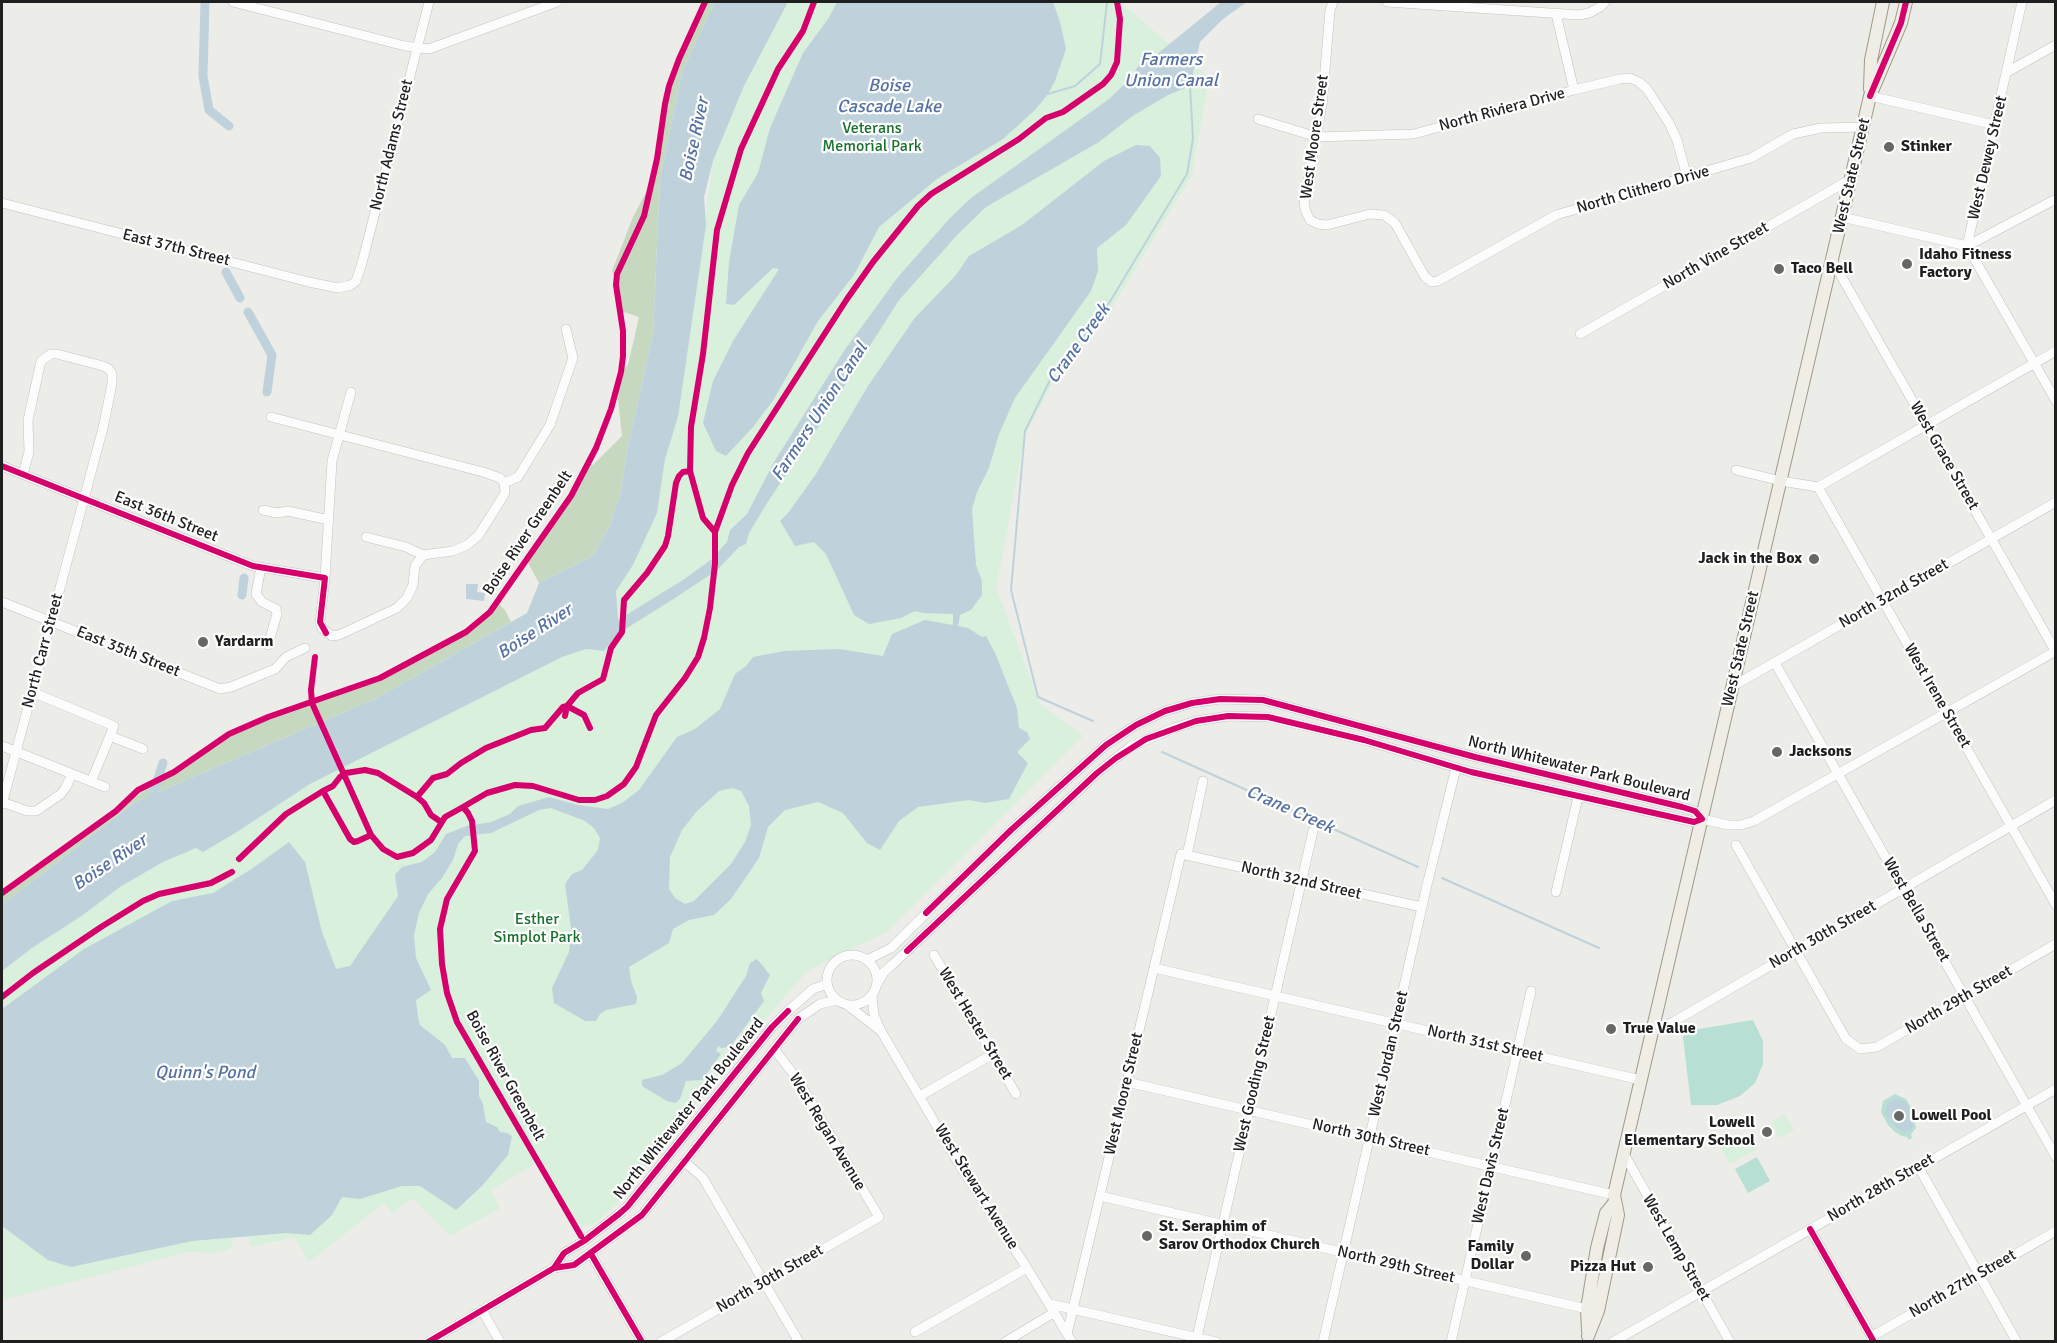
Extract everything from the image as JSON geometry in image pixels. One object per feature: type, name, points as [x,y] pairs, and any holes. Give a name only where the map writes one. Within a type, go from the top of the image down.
[{"type":"main road","name":"West State Street","points":[[1870,96],[1870,60],[1883,2]]},
{"type":"main road","name":"West State Street","points":[[1587,1339],[1587,1309],[1598,1248],[1606,1213],[1614,1198],[1870,96],[1901,23],[1906,2]]},
{"type":"main road","name":"West State Street","points":[[1587,1339],[1598,1311],[1618,1215],[1614,1198]]},
{"type":"street","points":[[233,2],[417,49],[429,49],[557,2]]},
{"type":"street","name":"North Adams Street","points":[[351,285],[356,281],[362,263],[429,2]]},
{"type":"street","name":"West Moore Street","points":[[1333,2],[1330,10],[1322,105],[1304,203],[1310,220],[1327,225],[1371,214],[1384,215],[1395,223],[1425,277],[1432,282]]},
{"type":"street","points":[[1387,2],[1579,15],[1590,13],[1605,2]]},
{"type":"street","name":"West Dewey Street","points":[[1967,246],[2022,2]]},
{"type":"street","points":[[1556,14],[1574,90]]},
{"type":"street","points":[[2007,72],[2055,45]]},
{"type":"street","name":"North Riviera Drive","points":[[1258,119],[1317,137],[1414,134],[1574,90],[1630,78],[1639,81],[1647,88],[1669,123],[1677,140],[1687,177]]},
{"type":"street","points":[[1870,96],[1995,125]]},
{"type":"street","name":"North Clithero Drive","points":[[1432,282],[1438,281],[1556,215],[1751,158],[1793,134],[1821,128],[1863,127]]},
{"type":"street","name":"North Vine Street","points":[[1580,334],[1851,179]]},
{"type":"street","points":[[1842,217],[1967,246],[2055,199]]},
{"type":"street","name":"East 37th Street","points":[[2,203],[309,282],[338,288],[351,285]]},
{"type":"street","points":[[1967,246],[2055,401]]},
{"type":"street","name":"West Grace Street","points":[[1832,260],[2055,651]]},
{"type":"street","points":[[504,483],[518,477],[550,425],[573,358],[566,329]]},
{"type":"street","points":[[1736,470],[1780,481],[1818,487],[2055,351]]},
{"type":"street","name":"North Carr Street","points":[[2,803],[103,428],[112,374],[103,366],[57,354],[46,357],[40,365],[29,411],[29,452],[23,474]]},
{"type":"street","points":[[351,392],[332,461],[320,622],[326,633],[332,636],[339,635],[397,608],[408,598],[413,585],[415,566],[423,555]]},
{"type":"street","points":[[271,417],[483,472],[495,476],[504,483],[504,495],[478,536],[467,545],[453,551],[423,555],[406,547],[366,537]]},
{"type":"street","name":"East 36th Street","points":[[2,466],[253,566],[325,578]]},
{"type":"street","name":"West Irene Street","points":[[1818,487],[2055,905]]},
{"type":"street","name":"North 32nd Street","points":[[1733,686],[2055,502]]},
{"type":"street","points":[[263,510],[277,513],[288,511],[328,520]]},
{"type":"street","points":[[261,567],[257,598],[272,606],[277,614],[268,645]]},
{"type":"street","name":"East 35th Street","points":[[2,602],[220,689],[231,687],[275,669],[286,657],[305,648]]},
{"type":"street","points":[[1702,819],[1728,825],[1741,825],[1754,821],[2055,651]]},
{"type":"street","name":"West Bella Street","points":[[1775,663],[2055,1156]]},
{"type":"street","points":[[32,692],[114,726],[91,782]]},
{"type":"street","name":"North Whitewater Park Boulevard","points":[[867,960],[891,948],[1011,830],[1106,745],[1136,725],[1165,711],[1192,703],[1220,699],[1263,700],[1475,758],[1682,807],[1695,811],[1702,819],[1694,822],[1578,797],[1456,768],[1364,740],[1268,717],[1228,716],[1196,721],[1130,747],[1097,773],[884,972],[874,990]]},
{"type":"street","points":[[110,736],[143,749]]},
{"type":"street","points":[[2,746],[105,788]]},
{"type":"street","name":"West Jordan Street","points":[[1323,1341],[1456,768]]},
{"type":"street","points":[[2,803],[30,812],[40,809],[64,791],[72,774]]},
{"type":"street","name":"West Moore Street","points":[[1070,1338],[1074,1308],[1154,968],[1203,781]]},
{"type":"street","points":[[1556,892],[1578,797]]},
{"type":"street","name":"North 30th Street","points":[[1652,1032],[2055,800]]},
{"type":"street","name":"West Gooding Street","points":[[1197,1337],[1313,831]]},
{"type":"street","points":[[1736,845],[1796,951]]},
{"type":"street","name":"North 32nd Street","points":[[1184,854],[1422,907]]},
{"type":"street","name":"North 29th Street","points":[[1796,951],[1846,1039],[1860,1049],[1877,1047],[2055,944]]},
{"type":"street","points":[[853,955],[867,960],[876,971],[874,990],[861,1004],[842,1002],[832,996],[827,984],[829,971],[837,959],[853,955]]},
{"type":"street","name":"West Hester Street","points":[[934,955],[1016,1094]]},
{"type":"street","name":"North 31st Street","points":[[1154,968],[1641,1080]]},
{"type":"street","name":"North Whitewater Park Boulevard","points":[[554,1268],[564,1253],[584,1241],[627,1207],[772,1027],[813,990],[827,984]]},
{"type":"street","name":"West Stewart Avenue","points":[[874,990],[874,1015],[881,1031],[962,1169],[1070,1338]]},
{"type":"street","name":"West Davis Street","points":[[1451,1341],[1532,991]]},
{"type":"street","name":"North Whitewater Park Boulevard","points":[[428,1341],[554,1268],[574,1265],[642,1215],[798,1019],[820,1004],[842,1002]]},
{"type":"street","name":"West Stewart Avenue","points":[[842,1002],[881,1031]]},
{"type":"street","name":"West Regan Avenue","points":[[774,1049],[798,1080],[879,1217]]},
{"type":"street","points":[[920,1096],[993,1054]]},
{"type":"street","name":"North 30th Street","points":[[1127,1082],[1491,1166],[1614,1198]]},
{"type":"street","name":"North 28th Street","points":[[1613,1341],[2055,1089]]},
{"type":"street","name":"West Lemp Street","points":[[1624,1154],[1730,1341]]},
{"type":"street","points":[[685,1162],[703,1178],[799,1341]]},
{"type":"street","points":[[1918,1166],[2018,1341]]},
{"type":"street","name":"North 29th Street","points":[[1100,1196],[1587,1309]]},
{"type":"street","name":"North 30th Street","points":[[661,1341],[879,1217]]},
{"type":"street","points":[[1810,1229],[1873,1339]]},
{"type":"street","name":"North 27th Street","points":[[1873,1339],[2055,1231]]},
{"type":"street","points":[[591,1254],[642,1341]]},
{"type":"street","points":[[915,1332],[1027,1268]]},
{"type":"street","points":[[1005,1341],[1052,1308],[1074,1308],[1216,1341]]},
{"type":"street","points":[[482,1310],[500,1341]]},
{"type":"green space","points":[[705,2],[715,2],[682,72],[660,179],[653,334],[626,456],[621,492],[610,525],[593,556],[539,583],[527,561],[564,507],[588,463],[593,465],[622,436],[617,389],[621,372],[628,365],[639,317],[621,311],[616,280],[612,271],[633,217],[652,181],[669,86]]},
{"type":"green space","name":"Esther Simplot Park","points":[[788,2],[1120,2],[1209,78],[1192,175],[1106,318],[1060,369],[1025,435],[996,588],[1040,704],[1083,736],[887,932],[807,971],[745,1042],[627,1188],[622,1199],[595,1223],[577,1229],[538,1162],[491,1190],[500,1208],[450,1236],[413,1198],[392,1213],[384,1203],[309,1262],[294,1237],[251,1247],[249,1237],[234,1238],[230,1249],[213,1253],[188,1252],[2,1300],[2,971],[120,887],[163,862],[196,848],[203,851],[237,832],[310,784],[562,657],[586,649],[604,651],[617,603],[616,591],[633,565],[657,513],[665,459],[678,417],[713,161],[744,86]]},
{"type":"green space","points":[[498,603],[505,610],[511,622],[377,698],[135,802],[2,905],[2,893],[8,887],[229,734],[268,717],[380,678],[473,628]]},
{"type":"green space","points":[[1753,1020],[1763,1041],[1763,1064],[1755,1083],[1740,1096],[1717,1105],[1691,1105],[1683,1037],[1687,1031]]},
{"type":"green space","name":"Lowell Pool","points":[[1895,1094],[1906,1099],[1913,1111],[1916,1128],[1909,1140],[1888,1125],[1881,1112],[1883,1101]]},
{"type":"green space","points":[[1785,1114],[1794,1130],[1779,1138],[1771,1122]]},
{"type":"green space","points":[[1742,1137],[1747,1146],[1754,1142],[1757,1149],[1730,1164],[1721,1148]]},
{"type":"green space","points":[[1757,1157],[1770,1181],[1748,1193],[1735,1169]]},
{"type":"water","points":[[715,2],[788,2],[744,86],[713,161],[704,197],[706,225],[678,417],[665,459],[657,513],[633,565],[616,591],[618,620],[683,580],[712,559],[727,542],[730,530],[747,514],[774,462],[844,351],[898,277],[950,218],[971,198],[1109,99],[1131,78],[1140,63],[1156,55],[1221,2],[1247,2],[1223,19],[1200,42],[1190,86],[1168,95],[1131,117],[1099,142],[986,207],[959,233],[899,300],[767,503],[749,533],[746,544],[739,547],[717,570],[619,633],[604,651],[586,649],[562,657],[310,784],[203,852],[196,848],[163,862],[120,887],[2,971],[2,905],[135,802],[377,698],[527,613],[539,583],[593,556],[610,525],[621,492],[626,456],[653,334],[660,179],[682,72]]},
{"type":"water","name":"Boise Cascade Lake","points":[[837,2],[1053,2],[1066,49],[1055,81],[1035,110],[1003,139],[937,179],[879,227],[854,275],[818,321],[774,399],[753,427],[726,456],[716,451],[703,423],[713,381],[733,341],[779,269],[773,268],[734,305],[726,304],[729,262],[739,205],[758,173],[770,128],[803,53],[828,19]]},
{"type":"water","name":"Quinn's Pond","points":[[1136,145],[1150,146],[1160,158],[1161,176],[1126,225],[1097,248],[1098,271],[1091,291],[1015,398],[999,434],[989,468],[977,492],[972,509],[976,565],[982,581],[982,595],[971,610],[960,615],[958,626],[968,628],[982,637],[986,636],[1017,708],[1019,728],[1027,732],[1030,739],[1017,752],[1028,763],[1009,799],[985,803],[969,800],[918,807],[899,821],[880,850],[867,843],[843,813],[818,802],[785,810],[768,827],[759,858],[731,899],[714,915],[689,920],[673,929],[669,943],[629,967],[637,997],[636,1004],[606,1010],[596,1021],[585,1021],[554,1003],[552,988],[569,952],[571,928],[565,884],[572,874],[582,870],[598,850],[600,838],[594,828],[585,821],[551,808],[539,810],[491,833],[465,836],[458,844],[453,860],[442,878],[428,894],[419,913],[414,935],[416,958],[431,990],[416,1000],[418,1017],[420,1025],[445,1045],[452,1058],[465,1058],[479,1081],[479,1096],[486,1122],[497,1127],[500,1132],[512,1136],[508,1155],[482,1186],[456,1210],[420,1186],[402,1186],[360,1199],[342,1197],[332,1215],[310,1235],[286,1233],[192,1241],[71,1267],[48,1260],[2,1226],[2,1009],[84,949],[172,901],[213,893],[289,842],[305,862],[322,932],[336,969],[350,966],[398,896],[395,875],[402,867],[422,862],[435,852],[446,834],[467,826],[491,822],[510,814],[518,806],[549,797],[578,805],[608,809],[622,803],[639,790],[677,737],[695,729],[720,709],[735,674],[753,657],[784,651],[839,649],[883,656],[892,634],[925,620],[953,625],[953,614],[915,611],[901,618],[869,624],[854,615],[826,554],[814,542],[795,546],[780,521],[816,474],[868,386],[914,319],[956,275],[969,256],[1022,225],[1104,161]],"holes":[[[732,788],[741,791],[749,806],[751,825],[745,842],[731,864],[694,901],[685,904],[675,898],[669,889],[670,857],[682,830],[697,811],[719,791]]]},
{"type":"water","points":[[466,584],[478,584],[477,592],[485,593],[484,601],[466,599]]},
{"type":"water","points":[[757,959],[770,975],[761,993],[764,1001],[730,1047],[718,1046],[716,1051],[721,1054],[702,1080],[686,1081],[680,1099],[675,1103],[667,1101],[642,1086],[642,1080],[662,1075],[682,1063],[717,1021],[746,976],[750,963]]},
{"type":"water","name":"Lowell Pool","points":[[1895,1099],[1906,1102],[1912,1116],[1913,1127],[1905,1133],[1896,1127],[1885,1113],[1888,1103]]},
{"type":"waterway","points":[[1048,94],[1075,86],[1100,64],[1107,2]]},
{"type":"waterway","points":[[205,3],[203,76],[209,110],[229,126]]},
{"type":"waterway","name":"Crane Creek","points":[[1093,721],[1038,697],[1011,590],[1025,431],[1053,374],[1103,313],[1187,174],[1193,139],[1190,86]]},
{"type":"waterway","points":[[226,272],[240,298]]},
{"type":"waterway","points":[[248,312],[272,355],[267,392]]},
{"type":"waterway","points":[[242,595],[244,578]]},
{"type":"waterway","name":"Crane Creek","points":[[1162,752],[1418,867]]},
{"type":"waterway","points":[[150,804],[163,763]]},
{"type":"waterway","name":"Crane Creek","points":[[1442,878],[1599,948]]},
{"type":"cycle path","name":"Boise River Greenbelt","points":[[2,893],[116,811],[138,790],[174,772],[229,734],[268,717],[380,678],[466,632],[490,612],[571,496],[596,448],[611,409],[623,356],[623,331],[616,285],[617,274],[644,216],[657,159],[669,86],[705,2]]},
{"type":"cycle path","points":[[814,2],[803,31],[778,69],[741,149],[717,230],[703,354],[691,427],[690,471],[703,518],[715,532],[732,485],[748,453],[847,299],[918,206],[931,194],[1019,139],[1046,118],[1063,112],[1103,84],[1111,75],[1117,62],[1120,19],[1117,2]]},
{"type":"cycle path","points":[[1870,96],[1901,23],[1906,2]]},
{"type":"cycle path","points":[[2,466],[253,566],[325,578],[320,622],[326,633]]},
{"type":"cycle path","points":[[565,716],[567,706],[578,693],[603,679],[611,648],[622,632],[624,600],[647,573],[665,546],[676,483],[683,472],[690,471]]},
{"type":"cycle path","points":[[463,807],[487,793],[515,785],[533,786],[579,800],[595,800],[607,796],[624,784],[636,767],[656,715],[698,657],[710,608],[715,564],[715,532]]},
{"type":"cycle path","points":[[239,859],[286,814],[323,791],[350,839],[354,842],[371,835],[312,703],[311,690],[315,657]]},
{"type":"cycle path","points":[[907,951],[1097,773],[1146,739],[1196,721],[1228,716],[1268,717],[1364,740],[1471,772],[1694,822],[1702,819],[1695,811],[1682,807],[1475,757],[1263,700],[1220,699],[1192,703],[1165,711],[1136,725],[1106,745],[1011,830],[926,913]]},
{"type":"cycle path","points":[[417,797],[433,778],[447,774],[486,748],[531,730],[545,728],[563,707],[567,706],[584,715],[590,728]]},
{"type":"cycle path","points":[[323,791],[333,786],[346,773],[365,770],[378,773],[417,797],[424,803],[431,815],[441,822]]},
{"type":"cycle path","name":"Boise River Greenbelt","points":[[371,835],[383,849],[397,857],[413,853],[431,840],[445,817],[463,807],[468,813],[472,821],[475,851],[447,899],[440,929],[442,964],[447,993],[457,1022],[581,1236]]},
{"type":"cycle path","points":[[2,997],[33,973],[143,901],[159,894],[211,883],[232,872]]},
{"type":"cycle path","points":[[428,1342],[554,1268],[564,1253],[584,1241],[627,1207],[772,1027],[788,1011]]},
{"type":"cycle path","points":[[554,1268],[574,1265],[642,1215],[798,1019]]},
{"type":"cycle path","points":[[1810,1229],[1874,1342]]},
{"type":"cycle path","points":[[591,1254],[642,1342]]},
{"type":"place","name":"Stinker","points":[[1889,147]]},
{"type":"place","name":"Idaho Fitness Factory","points":[[1907,264]]},
{"type":"place","name":"Taco Bell","points":[[1779,269]]},
{"type":"place","name":"Jack in the Box","points":[[1814,559]]},
{"type":"place","name":"Yardarm","points":[[203,642]]},
{"type":"place","name":"Jacksons","points":[[1777,752]]},
{"type":"place","name":"True Value","points":[[1611,1029]]},
{"type":"place","name":"Lowell Pool","points":[[1899,1116]]},
{"type":"place","name":"Lowell Elementary School","points":[[1767,1132]]},
{"type":"place","name":"St. Seraphim of Sarov Orthodox Church","points":[[1147,1236]]},
{"type":"place","name":"Family Dollar","points":[[1526,1256]]},
{"type":"place","name":"Pizza Hut","points":[[1648,1267]]},
{"type":"water label","name":"Farmers Union Canal","points":[[1171,70]]},
{"type":"water label","name":"Boise River","points":[[695,140]]},
{"type":"water label","name":"Farmers Union Canal","points":[[820,412]]},
{"type":"water label","name":"Boise River","points":[[535,632]]},
{"type":"water label","name":"Boise River","points":[[110,863]]},
{"type":"park label","name":"Veterans Memorial Park","points":[[872,138]]}]
